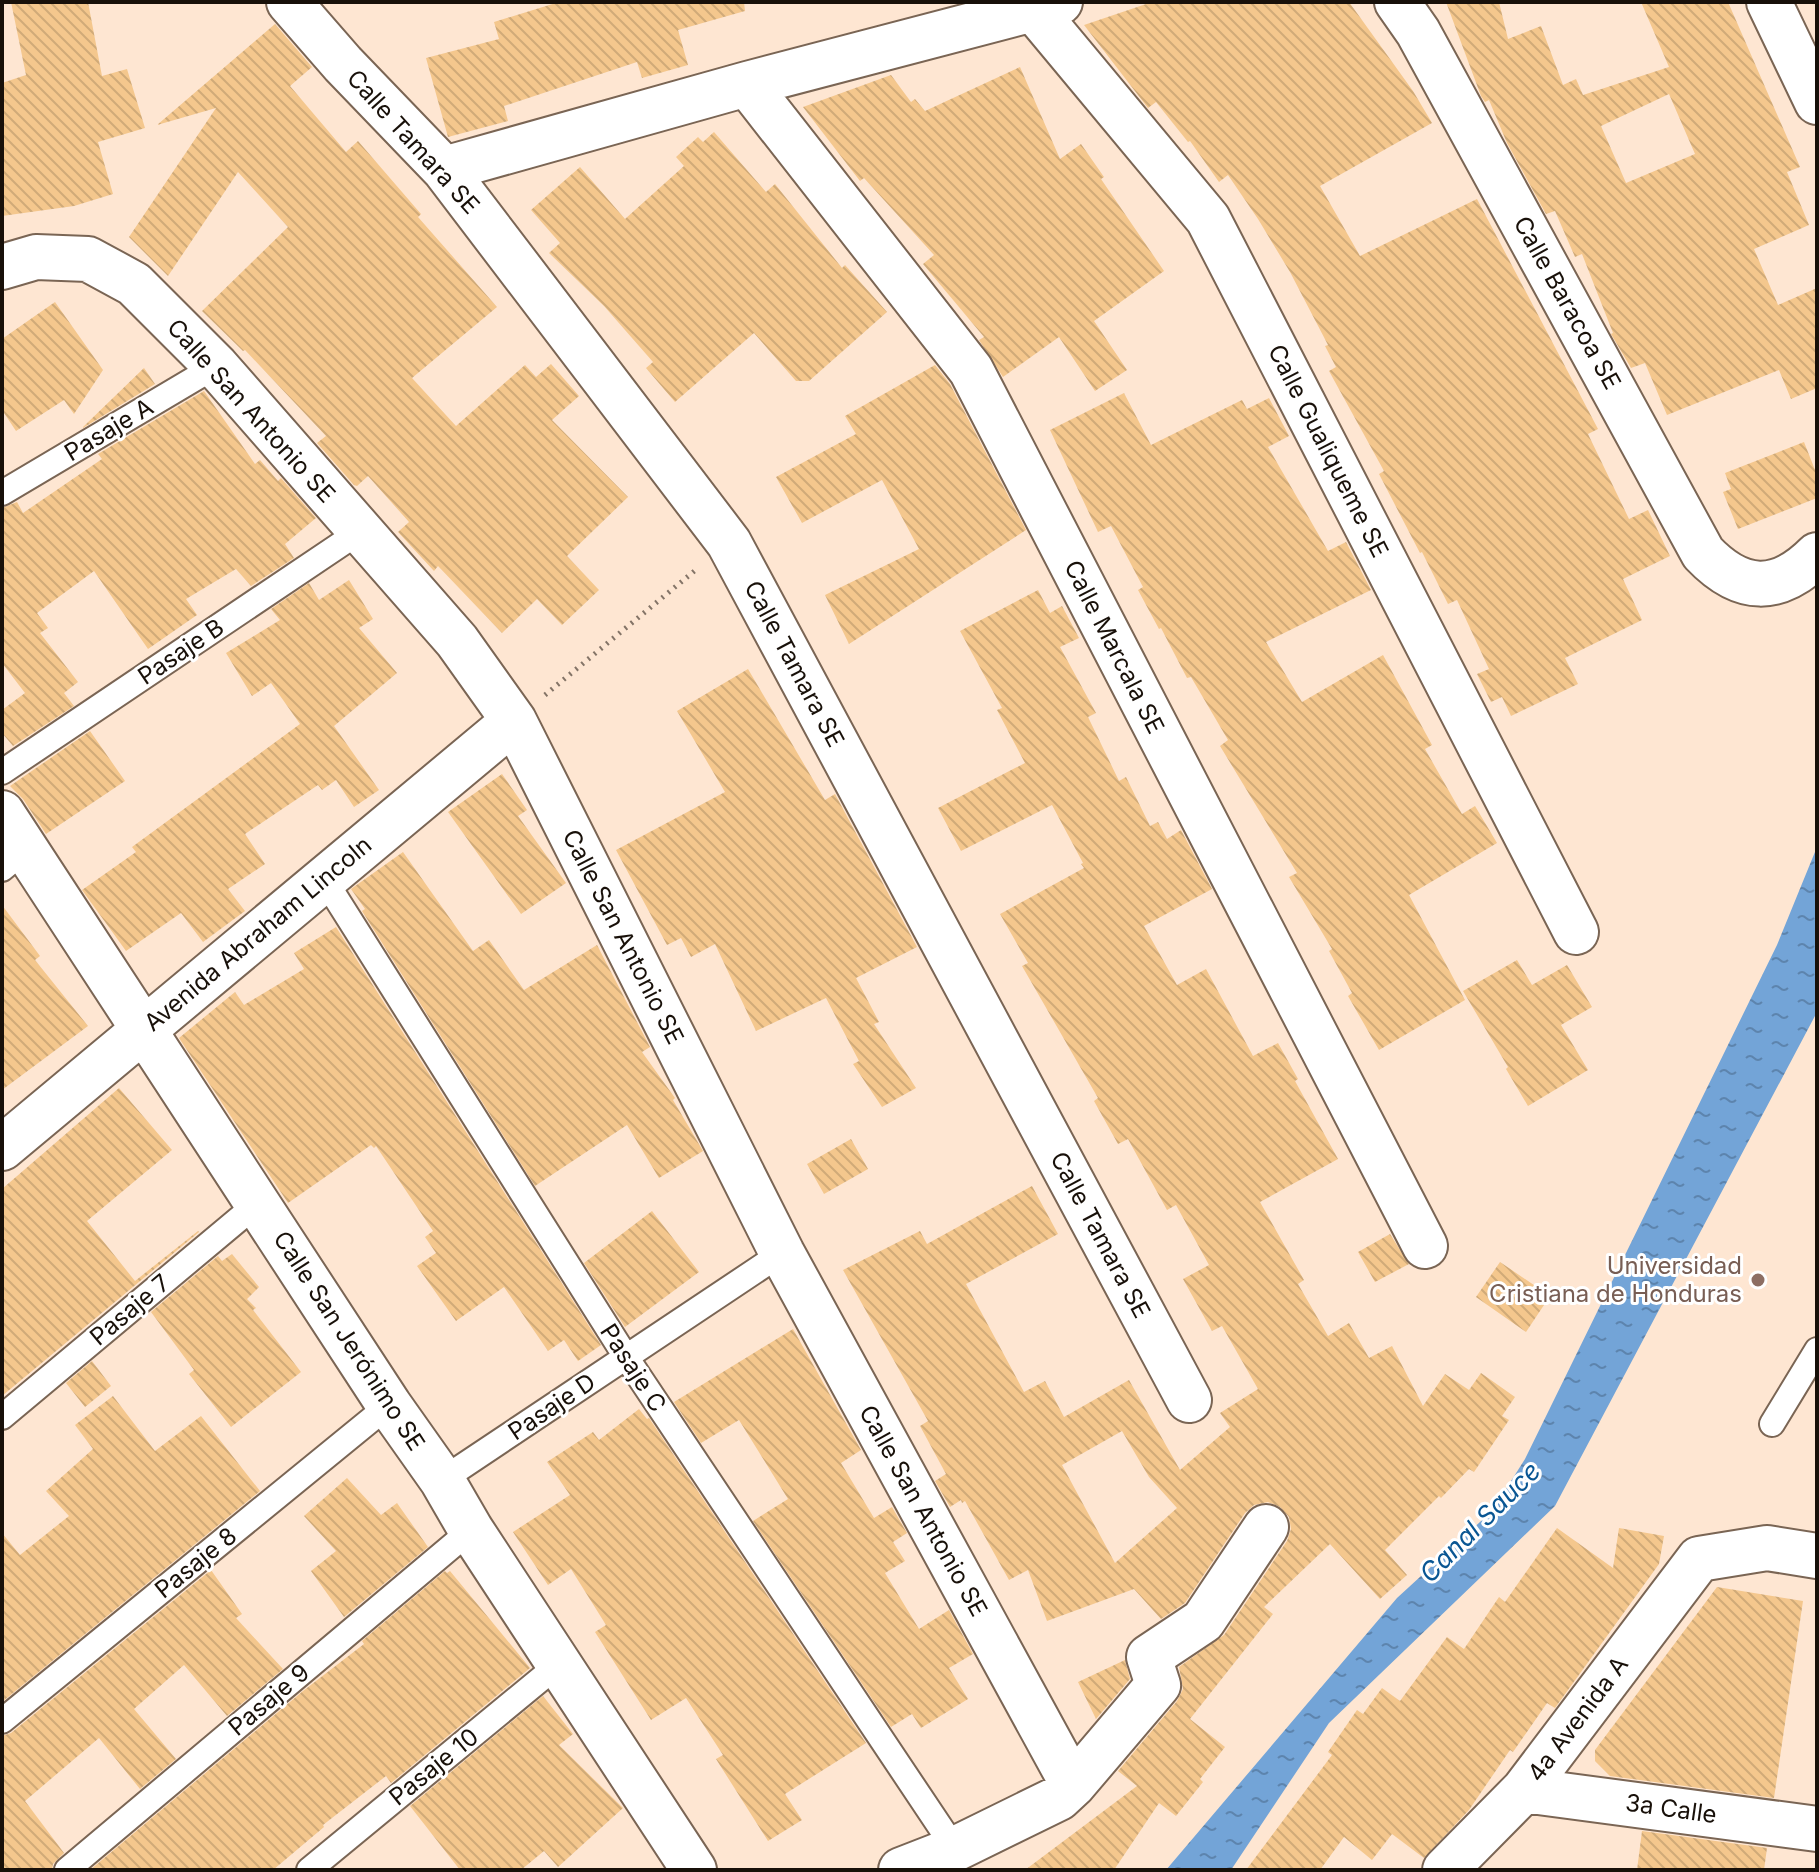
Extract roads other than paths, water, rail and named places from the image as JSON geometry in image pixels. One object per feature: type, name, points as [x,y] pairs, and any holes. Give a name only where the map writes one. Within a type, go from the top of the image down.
[{"type":"street","name":"Calle Tamara SE","points":[[289,2],[444,169],[729,543],[1189,1400]]},
{"type":"street","name":"Calle Baracoa SE","points":[[1397,2],[1418,32],[1703,553],[1717,568],[1736,580],[1754,585],[1796,574],[1817,555]]},
{"type":"street","points":[[1769,2],[1817,102]]},
{"type":"street","points":[[444,169],[1042,5]]},
{"type":"street","name":"Calle Gualiqueme SE","points":[[1042,5],[1208,219],[1576,932]]},
{"type":"street","name":"Calle Marcala SE","points":[[747,84],[971,370],[1425,1246]]},
{"type":"street","name":"Calle San Antonio SE","points":[[2,267],[36,257],[88,259],[134,284],[216,366],[457,641],[514,721],[782,1253],[1073,1785]]},
{"type":"street","name":"Avenida Abraham Lincoln","points":[[2,1148],[514,721]]},
{"type":"street","name":"Calle San Jerónimo SE","points":[[10,844],[143,1030],[389,1405],[442,1480],[471,1530],[694,1870]]},
{"type":"street","points":[[901,1870],[955,1849],[1059,1798],[1073,1785],[1158,1685],[1149,1657],[1203,1621],[1266,1527]]},
{"type":"street","name":"4a Avenida A","points":[[1445,1870],[1524,1790],[1699,1559],[1767,1548],[1817,1556]]},
{"type":"street","name":"3a Calle","points":[[1524,1790],[1817,1829]]},
{"type":"lane","name":"Pasaje A","points":[[2,493],[216,366]]},
{"type":"lane","name":"Pasaje B","points":[[2,772],[359,532]]},
{"type":"lane","name":"Pasaje C","points":[[324,879],[626,1357],[955,1849]]},
{"type":"lane","name":"Pasaje 7","points":[[2,1417],[258,1203]]},
{"type":"lane","name":"Pasaje D","points":[[442,1480],[782,1253]]},
{"type":"lane","points":[[1772,1424],[1817,1350]]},
{"type":"lane","name":"Pasaje 8","points":[[2,1721],[389,1405]]},
{"type":"lane","name":"Pasaje 9","points":[[67,1870],[471,1530]]},
{"type":"lane","name":"Pasaje 10","points":[[309,1870],[559,1664]]},
{"type":"water","name":"Canal Sauce","points":[[1817,847],[1816,1014],[1555,1506],[1329,1723],[1231,1870],[1166,1870],[1397,1598],[1492,1511],[1525,1459],[1777,945]]},
{"type":"place","name":"Universidad Cristiana de Honduras","points":[[1758,1280]]}]
